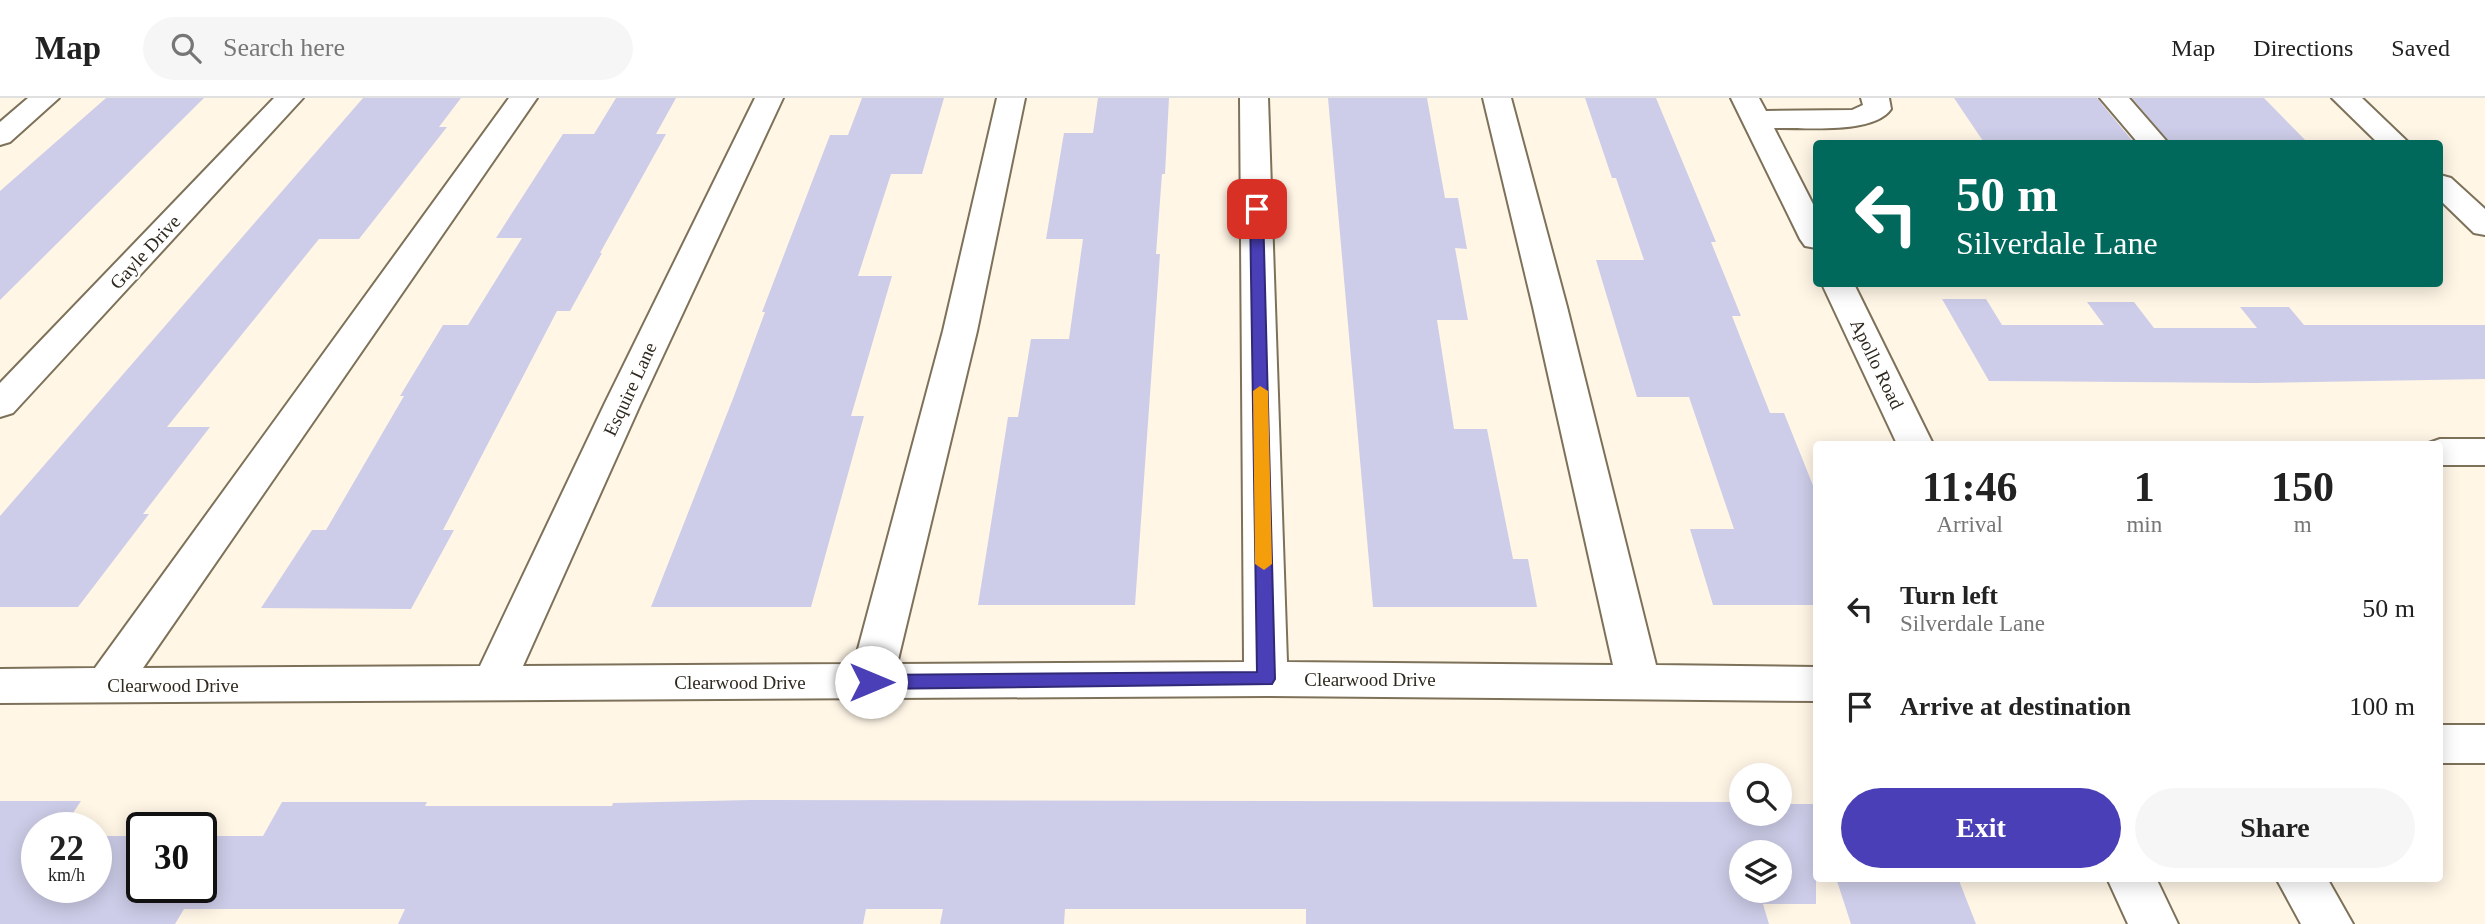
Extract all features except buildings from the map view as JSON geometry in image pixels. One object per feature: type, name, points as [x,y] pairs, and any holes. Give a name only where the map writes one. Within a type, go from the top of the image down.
[{"type":"street","points":[[0,136],[45,98]]},
{"type":"street","name":"Gayle Drive","points":[[0,405],[289,98]]},
{"type":"street","points":[[107,685],[523,98]]},
{"type":"street","name":"Esquire Lane","points":[[494,682],[622,405],[769,98]]},
{"type":"street","points":[[871,682],[960,331],[1011,98]]},
{"type":"street","points":[[1255,98],[1266,679]]},
{"type":"street","points":[[1497,98],[1550,307],[1638,681]]},
{"type":"street","points":[[1751,109],[1857,118],[1877,109],[1875,98]]},
{"type":"street","points":[[2114,98],[2151,140]]},
{"type":"street","points":[[2346,98],[2392,140]]},
{"type":"street","points":[[1751,109],[1813,233]]},
{"type":"street","points":[[2443,187],[2485,226]]},
{"type":"street","name":"Apollo Road","points":[[1839,287],[1915,441]]},
{"type":"street","points":[[2443,452],[2485,452]]},
{"type":"street","name":"Clearwood Drive","points":[[0,686],[1266,679],[1813,684]]},
{"type":"street","points":[[2443,744],[2485,744]]},
{"type":"street","points":[[2133,882],[2153,924]]},
{"type":"street","points":[[2302,882],[2328,924]]},
{"type":"slow traffic","points":[[1260,391],[1264,564]]},
{"type":"route","points":[[871,682],[1266,679],[1257,209]]}]
